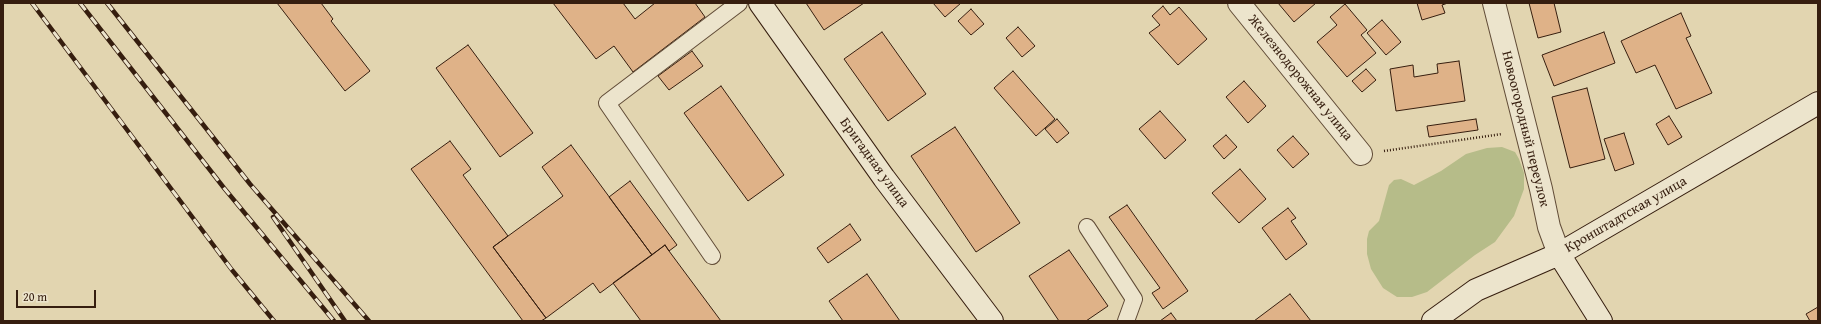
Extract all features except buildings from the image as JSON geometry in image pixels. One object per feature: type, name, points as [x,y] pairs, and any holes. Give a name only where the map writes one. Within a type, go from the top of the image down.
[{"type":"street","name":"Бригадная улица","points":[[760,3],[884,178],[992,321]]},
{"type":"street","name":"Железнодорожная улица","points":[[1239,3],[1361,154]]},
{"type":"street","name":"Новоогородный переулок","points":[[1494,3],[1549,227],[1559,254]]},
{"type":"street","name":"Кронштадтская улица","points":[[1433,321],[1476,290],[1559,254],[1818,103]]},
{"type":"street","points":[[1559,254],[1601,321]]},
{"type":"lane","points":[[712,256],[606,103],[739,3]]},
{"type":"lane","points":[[1087,227],[1134,299],[1126,321]]},
{"type":"path","points":[[1361,154],[1526,131]]},
{"type":"green space","points":[[1502,147],[1515,152],[1519,159],[1524,173],[1524,189],[1514,216],[1495,242],[1475,255],[1427,292],[1412,297],[1397,297],[1383,288],[1371,269],[1367,254],[1367,239],[1369,231],[1379,221],[1389,185],[1394,180],[1401,179],[1414,185],[1441,171],[1466,154],[1487,148]]},
{"type":"railway","points":[[32,3],[232,270],[274,321]]},
{"type":"railway","points":[[80,3],[224,188],[334,321]]},
{"type":"railway","points":[[107,3],[250,184],[369,321]]},
{"type":"railway","points":[[273,217],[345,321]]}]
